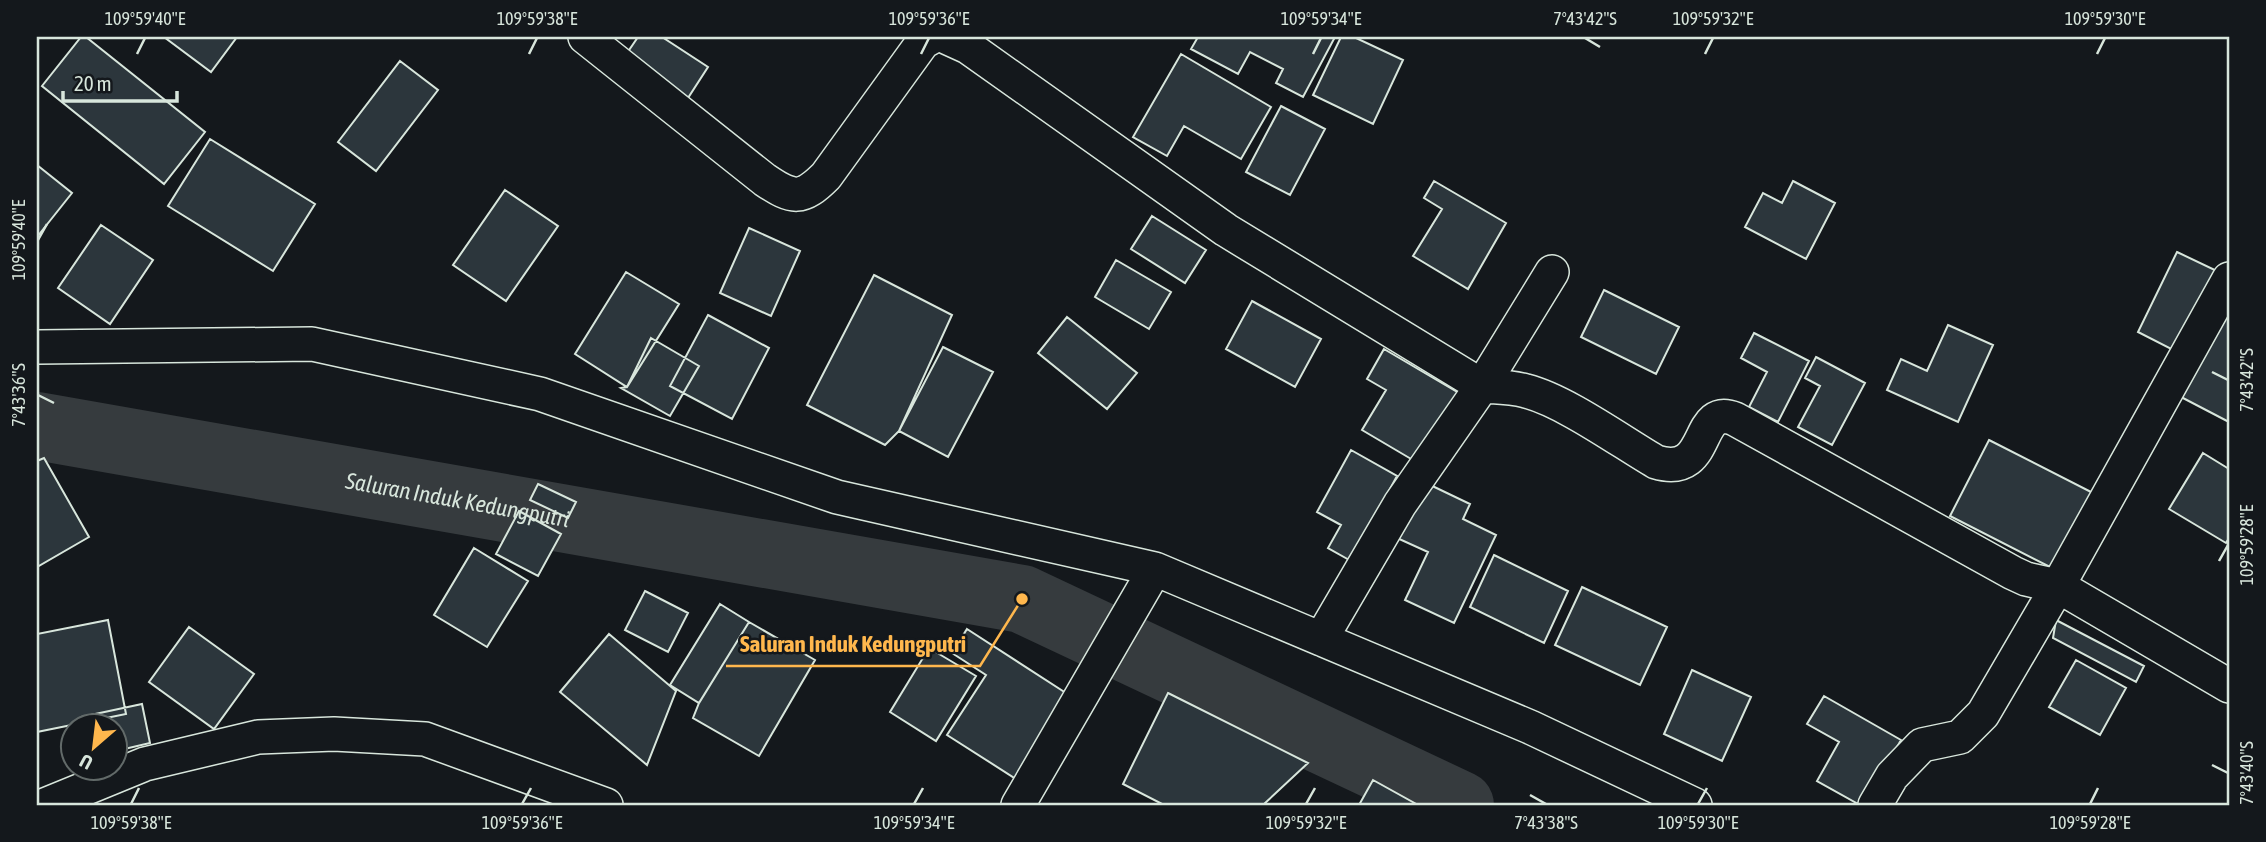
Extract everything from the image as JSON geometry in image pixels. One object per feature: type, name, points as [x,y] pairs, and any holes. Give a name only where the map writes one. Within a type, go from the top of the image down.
[{"type":"street","points":[[585,37],[765,180],[781,190],[800,195],[811,191],[827,176],[923,42],[932,37]]},
{"type":"street","points":[[946,37],[968,47],[1226,230],[1482,386],[1526,391],[1543,398],[1576,414],[1656,463],[1670,467],[1688,461],[1711,423],[1726,415],[2013,573],[2026,579],[2059,586],[2229,686]]},
{"type":"street","points":[[1321,639],[1399,504],[1482,386],[1552,272]]},
{"type":"street","points":[[1875,805],[1892,776],[1922,745],[1960,737],[1983,714],[2059,586],[2229,279]]},
{"type":"street","points":[[37,347],[313,345],[540,394],[836,497],[1155,569],[1530,727],[1695,805]]},
{"type":"street","points":[[1018,805],[1155,569]]},
{"type":"street","points":[[45,805],[145,764],[258,737],[334,734],[425,740],[606,805]]},
{"type":"building","points":[[81,37],[86,37],[205,132],[164,184],[42,86]]},
{"type":"building","points":[[164,37],[237,37],[211,72]]},
{"type":"building","points":[[638,37],[662,37],[708,67],[686,101],[623,59]]},
{"type":"building","points":[[1198,37],[1335,37],[1303,97],[1276,83],[1283,69],[1250,52],[1238,74],[1191,49]]},
{"type":"building","points":[[1341,37],[1354,37],[1403,60],[1373,124],[1313,95]]},
{"type":"building","points":[[1181,54],[1271,107],[1241,159],[1184,126],[1167,156],[1133,137]]},
{"type":"building","points":[[400,61],[438,90],[376,171],[338,142]]},
{"type":"building","points":[[1281,106],[1325,129],[1290,195],[1246,172]]},
{"type":"building","points":[[210,139],[315,204],[273,271],[168,206]]},
{"type":"building","points":[[37,165],[72,193],[37,237]]},
{"type":"building","points":[[1434,181],[1506,223],[1468,289],[1413,256],[1442,209],[1424,198]]},
{"type":"building","points":[[1793,181],[1835,203],[1806,259],[1745,227],[1763,193],[1782,203]]},
{"type":"building","points":[[505,190],[558,226],[506,301],[453,265]]},
{"type":"building","points":[[1152,216],[1206,250],[1185,283],[1131,249]]},
{"type":"building","points":[[101,225],[153,260],[110,324],[58,288]]},
{"type":"building","points":[[749,228],[800,251],[771,316],[720,293]]},
{"type":"building","points":[[2177,252],[2219,272],[2179,353],[2138,332]]},
{"type":"building","points":[[1116,260],[1171,292],[1149,329],[1095,297]]},
{"type":"building","points":[[626,272],[679,304],[627,387],[575,354]]},
{"type":"building","points":[[874,275],[952,315],[899,431],[885,445],[807,405]]},
{"type":"building","points":[[1604,290],[1679,327],[1656,374],[1581,337]]},
{"type":"building","points":[[1252,301],[1321,339],[1295,387],[1226,349]]},
{"type":"building","points":[[708,315],[769,348],[732,419],[670,386]]},
{"type":"building","points":[[2224,315],[2229,318],[2229,422],[2181,397]]},
{"type":"building","points":[[1067,317],[1137,373],[1107,409],[1038,353]]},
{"type":"building","points":[[1948,325],[1993,345],[1958,422],[1887,390],[1901,359],[1927,371]]},
{"type":"building","points":[[1754,333],[1809,361],[1778,422],[1749,407],[1767,372],[1741,358]]},
{"type":"building","points":[[651,338],[699,366],[670,416],[621,388],[627,387]]},
{"type":"building","points":[[943,347],[993,372],[948,457],[899,431]]},
{"type":"building","points":[[1384,349],[1464,396],[1423,466],[1362,430],[1386,390],[1367,379]]},
{"type":"building","points":[[1816,357],[1865,383],[1832,445],[1798,427],[1820,386],[1805,378]]},
{"type":"building","points":[[1989,440],[2095,494],[2056,570],[1950,516]]},
{"type":"building","points":[[1351,450],[1397,476],[1351,561],[1328,548],[1341,525],[1317,512]]},
{"type":"building","points":[[2203,453],[2229,469],[2229,538],[2226,543],[2169,509]]},
{"type":"building","points":[[44,458],[89,537],[37,567],[37,461]]},
{"type":"building","points":[[1424,482],[1470,504],[1463,519],[1496,535],[1454,623],[1405,600],[1428,552],[1397,538]]},
{"type":"building","points":[[538,484],[576,502],[568,518],[530,500]]},
{"type":"building","points":[[519,511],[561,534],[538,576],[496,554]]},
{"type":"building","points":[[474,548],[528,581],[487,647],[434,615]]},
{"type":"building","points":[[1494,555],[1568,591],[1544,643],[1470,607]]},
{"type":"building","points":[[1582,587],[1667,627],[1640,685],[1555,645]]},
{"type":"building","points":[[645,591],[688,613],[668,652],[625,630]]},
{"type":"building","points":[[720,604],[749,622],[699,703],[670,685]]},
{"type":"building","points":[[108,620],[126,712],[60,712],[60,727],[37,732],[37,634]]},
{"type":"building","points":[[2056,620],[2144,666],[2136,682],[2053,638]]},
{"type":"building","points":[[749,622],[815,660],[759,756],[693,718],[699,703]]},
{"type":"building","points":[[189,627],[254,674],[214,729],[149,682]]},
{"type":"building","points":[[967,629],[1069,695],[1016,779],[947,735],[986,675],[952,653]]},
{"type":"building","points":[[609,634],[676,691],[647,765],[560,692]]},
{"type":"building","points":[[929,648],[976,676],[936,741],[890,712]]},
{"type":"building","points":[[2076,660],[2126,688],[2100,735],[2049,707]]},
{"type":"building","points":[[1692,670],[1751,697],[1722,761],[1664,734]]},
{"type":"building","points":[[1168,693],[1308,763],[1263,805],[1164,805],[1123,784]]},
{"type":"building","points":[[1824,696],[1901,740],[1864,805],[1817,781],[1839,742],[1807,724]]},
{"type":"building","points":[[142,704],[150,743],[130,748],[130,712],[104,712]]},
{"type":"building","points":[[1373,780],[1418,805],[1359,805]]},
{"type":"waterway","name":"Saluran Induk Kedungputri","points":[[37,426],[1022,599],[1460,805]]},
{"type":"place","name":"Saluran Induk Kedungputri","points":[[1022,599]]}]
